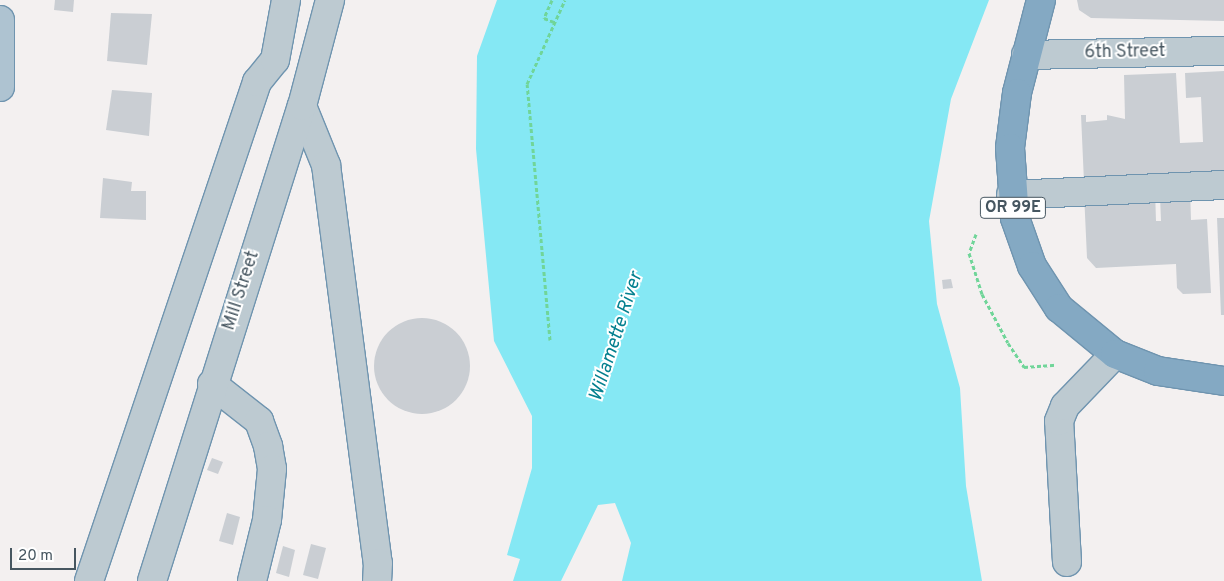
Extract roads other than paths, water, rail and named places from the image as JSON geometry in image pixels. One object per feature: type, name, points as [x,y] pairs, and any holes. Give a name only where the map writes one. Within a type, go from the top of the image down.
[{"type":"highway","name":"OR 99E","points":[[1041,0],[1026,55],[1012,123],[1011,195],[1020,238],[1047,291],[1077,326],[1115,354],[1158,371],[1224,381]]},
{"type":"main road","points":[[0,20],[0,87]]},
{"type":"street","points":[[270,0],[275,60]]},
{"type":"street","points":[[89,581],[257,82],[275,60],[286,0]]},
{"type":"street","name":"Mill Street","points":[[152,581],[212,384],[302,106],[330,0]]},
{"type":"street","name":"6th Street","points":[[1026,55],[1224,51]]},
{"type":"street","points":[[275,60],[312,70]]},
{"type":"street","points":[[302,106],[326,165],[378,563],[377,581]]},
{"type":"street","points":[[1011,195],[1224,185]]},
{"type":"street","points":[[1067,562],[1059,421],[1065,406],[1115,354]]},
{"type":"street","points":[[212,384],[259,421],[268,446],[272,469],[267,520],[252,581]]},
{"type":"water","name":"Willamette River","points":[[497,0],[989,0],[951,99],[929,221],[937,304],[960,388],[966,486],[982,581],[622,581],[631,543],[615,503],[598,505],[561,581],[513,581],[520,559],[507,555],[532,468],[532,416],[494,341],[476,149],[477,56]]}]
